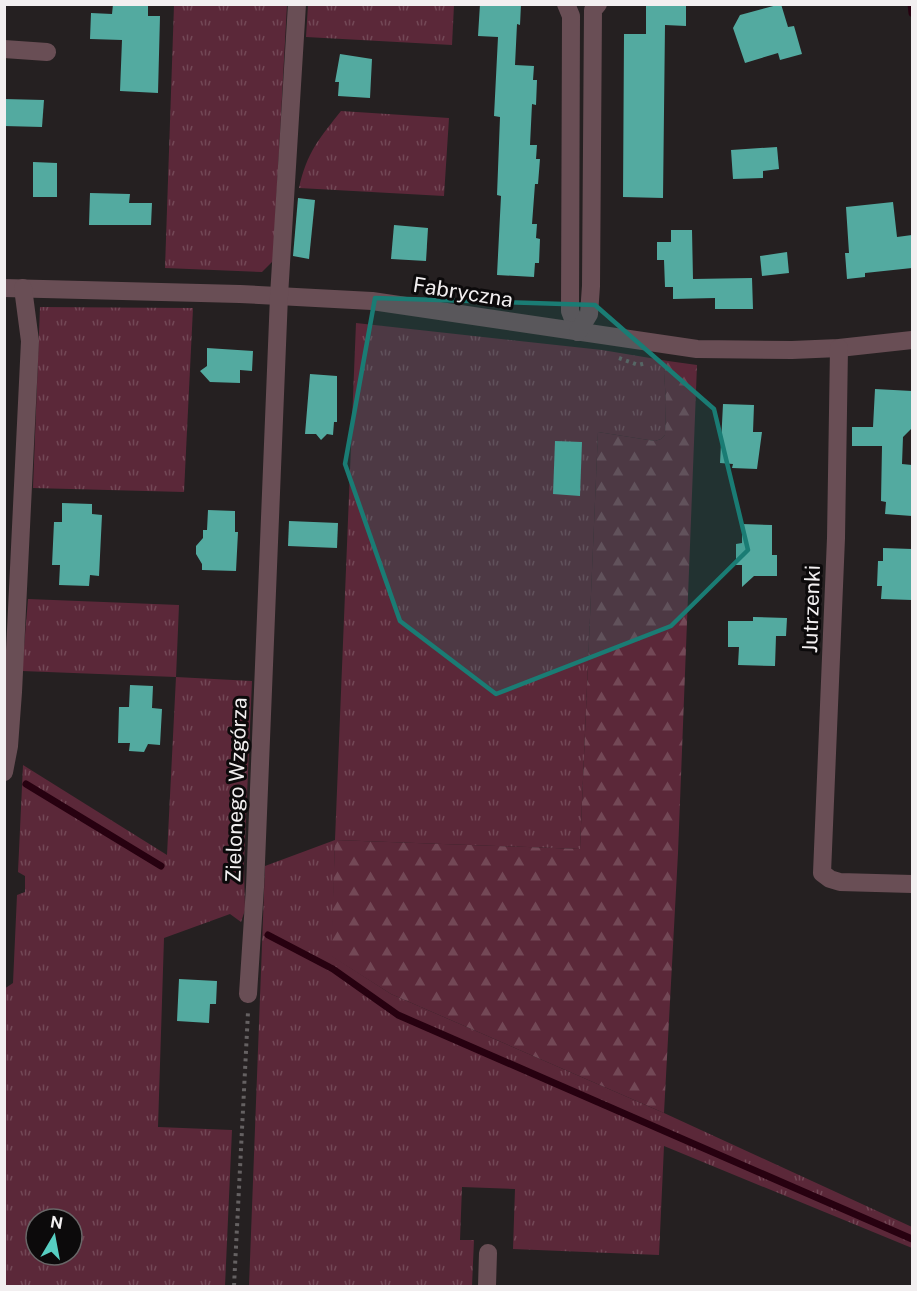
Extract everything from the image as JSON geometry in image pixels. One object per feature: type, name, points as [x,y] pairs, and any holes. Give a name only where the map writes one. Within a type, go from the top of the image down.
[{"type":"street","name":"Zielonego Wzgórza","points":[[248,994],[255,887],[279,296],[297,4]]},
{"type":"street","points":[[566,4],[571,16],[570,311],[578,332]]},
{"type":"street","points":[[578,332],[589,314],[591,286],[593,10],[598,4]]},
{"type":"street","points":[[4,49],[46,52]]},
{"type":"street","name":"Fabryczna","points":[[14,288],[372,301],[697,348],[792,350],[839,348],[912,340]]},
{"type":"street","points":[[4,772],[9,746],[13,692],[30,341],[14,288]]},
{"type":"street","name":"Jutrzenki","points":[[839,348],[836,549],[822,873],[840,882],[912,884]]},
{"type":"street","points":[[487,1287],[488,1253]]},
{"type":"path","points":[[234,1287],[248,994]]},
{"type":"highlighted area","points":[[375,298],[595,305],[714,409],[748,550],[671,626],[496,694],[400,621],[345,464]]},
{"type":"green space","points":[[174,5],[287,5],[273,261],[262,272],[165,268]]},
{"type":"green space","points":[[308,5],[454,5],[452,45],[306,37]]},
{"type":"green space","points":[[341,111],[449,118],[444,196],[299,188],[310,155]]},
{"type":"green space","points":[[40,307],[193,308],[184,492],[33,488]]},
{"type":"green space","points":[[356,323],[602,350],[668,361],[664,372],[665,435],[655,441],[598,432],[580,849],[335,840]]},
{"type":"green space","points":[[668,361],[697,365],[678,853],[664,1113],[391,994],[331,956],[335,840],[580,849],[598,432],[655,441],[665,435],[664,372]]},
{"type":"green space","points":[[28,599],[179,605],[176,677],[22,671]]},
{"type":"green space","points":[[176,677],[252,681],[244,864],[245,910],[241,922],[230,914],[164,938],[158,1127],[232,1130],[225,1286],[5,1286],[4,989],[13,983],[17,895],[25,892],[25,876],[18,872],[23,765],[167,855]]},
{"type":"green space","points":[[335,840],[332,956],[391,994],[664,1113],[912,1227],[912,1248],[664,1146],[659,1255],[513,1249],[515,1189],[462,1187],[460,1240],[474,1240],[472,1286],[249,1286],[265,866]]},
{"type":"building","points":[[113,4],[148,4],[148,16],[160,16],[158,93],[120,91],[122,40],[90,39],[91,13],[112,14]]},
{"type":"building","points":[[480,4],[521,4],[520,25],[517,24],[515,65],[534,66],[533,80],[537,80],[536,105],[532,104],[530,145],[537,145],[536,159],[540,159],[538,184],[535,184],[532,224],[537,224],[536,238],[540,239],[539,263],[535,263],[534,277],[497,275],[501,196],[497,195],[500,117],[494,116],[498,37],[478,36]]},
{"type":"building","points":[[646,4],[686,4],[686,26],[665,25],[663,198],[623,197],[624,34],[646,34]]},
{"type":"building","points":[[781,4],[788,27],[794,26],[802,54],[780,60],[778,53],[745,63],[733,28],[740,15]]},
{"type":"building","points":[[340,54],[372,59],[370,98],[338,96],[339,82],[335,82]]},
{"type":"building","points":[[4,99],[44,100],[42,127],[4,126]]},
{"type":"building","points":[[777,147],[779,169],[763,171],[763,178],[733,179],[731,150]]},
{"type":"building","points":[[33,162],[57,163],[57,197],[33,197]]},
{"type":"building","points":[[90,193],[130,194],[129,203],[152,203],[151,225],[89,225]]},
{"type":"building","points":[[298,198],[315,200],[309,259],[293,256]]},
{"type":"building","points":[[893,202],[897,237],[912,235],[912,268],[865,273],[865,277],[847,279],[845,253],[849,253],[846,207]]},
{"type":"building","points":[[394,225],[428,228],[426,261],[391,259]]},
{"type":"building","points":[[671,230],[692,230],[693,279],[752,278],[753,309],[715,309],[715,298],[673,299],[673,287],[665,287],[664,260],[657,260],[657,242],[671,242]]},
{"type":"building","points":[[787,252],[789,273],[762,276],[760,256]]},
{"type":"building","points":[[207,348],[253,351],[252,371],[240,370],[240,383],[210,382],[200,371],[207,366]]},
{"type":"building","points":[[310,374],[337,376],[337,422],[334,422],[333,435],[327,434],[321,440],[316,434],[305,434]]},
{"type":"building","points":[[875,389],[912,391],[912,428],[903,437],[902,464],[912,465],[912,516],[885,514],[886,502],[881,501],[882,446],[852,446],[852,427],[873,427]]},
{"type":"building","points":[[723,404],[754,405],[753,432],[762,432],[757,469],[732,468],[733,464],[720,463]]},
{"type":"building","points":[[555,441],[582,442],[580,496],[553,494]]},
{"type":"building","points":[[62,503],[92,504],[92,514],[102,515],[99,576],[90,575],[89,586],[59,585],[60,565],[52,565],[54,522],[62,522]]},
{"type":"building","points":[[208,510],[235,511],[235,532],[238,532],[236,571],[202,570],[202,564],[196,554],[196,546],[203,538],[203,530],[207,530]]},
{"type":"building","points":[[289,521],[338,523],[337,548],[288,546]]},
{"type":"building","points":[[742,524],[772,525],[772,555],[777,555],[777,576],[754,576],[742,587],[742,565],[736,565],[736,544],[742,543]]},
{"type":"building","points":[[883,548],[912,549],[912,600],[881,599],[882,586],[877,586],[878,561],[883,561]]},
{"type":"building","points":[[753,617],[787,618],[786,636],[776,636],[775,666],[738,665],[739,647],[728,647],[728,621],[753,621]]},
{"type":"building","points":[[130,685],[153,686],[152,708],[162,709],[160,745],[148,744],[144,752],[129,751],[130,743],[118,743],[119,707],[129,707]]},
{"type":"building","points":[[179,979],[217,981],[216,1004],[210,1004],[209,1023],[177,1021]]},
{"type":"waterway","points":[[911,4],[912,13]]},
{"type":"waterway","points":[[26,784],[161,866]]},
{"type":"waterway","points":[[268,935],[333,969],[398,1015],[912,1239]]}]
